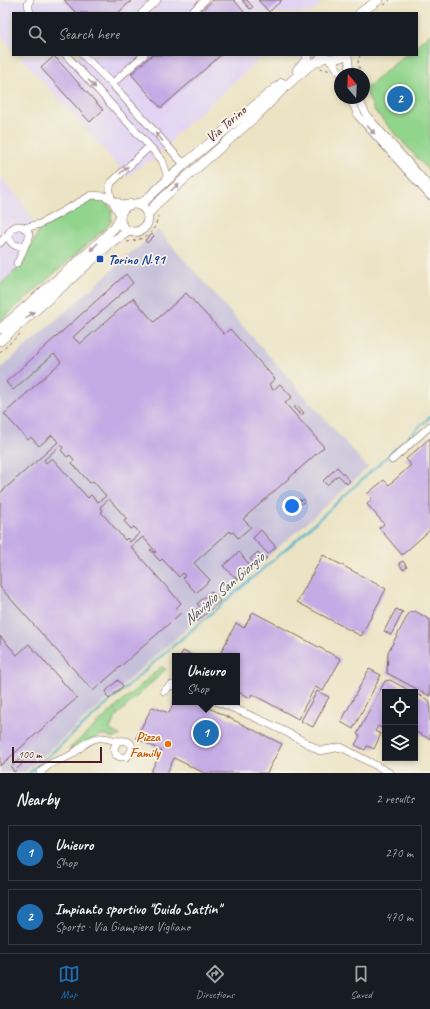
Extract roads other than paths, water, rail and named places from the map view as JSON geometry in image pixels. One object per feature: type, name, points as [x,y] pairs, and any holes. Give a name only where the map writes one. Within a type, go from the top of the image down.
[{"type":"main road","points":[[361,12],[378,0]]},
{"type":"main road","points":[[367,12],[378,0]]},
{"type":"main road","name":"Via Torino","points":[[133,204],[142,203],[187,162],[296,72],[306,61],[308,56]]},
{"type":"main road","name":"Via Torino","points":[[148,215],[156,204],[256,116],[308,66],[325,57],[338,58],[343,56]]},
{"type":"main road","points":[[0,329],[114,228],[125,207],[133,204],[143,207],[148,215],[147,224],[142,229],[134,232],[129,231],[122,226],[120,217]]},
{"type":"main road","points":[[0,341],[113,241],[129,231]]},
{"type":"street","points":[[30,0],[28,4],[30,12]]},
{"type":"street","points":[[143,12],[157,0]]},
{"type":"street","points":[[192,12],[205,0]]},
{"type":"street","points":[[67,56],[162,160],[167,174],[166,182]]},
{"type":"street","points":[[84,56],[112,84],[181,160],[187,162]]},
{"type":"street","points":[[112,84],[143,56]]},
{"type":"street","points":[[346,56],[350,68]]},
{"type":"street","points":[[325,57],[337,68]]},
{"type":"street","points":[[353,104],[359,117],[430,196]]},
{"type":"street","points":[[361,104],[367,116],[430,187]]},
{"type":"street","points":[[120,217],[110,199],[109,187],[111,183],[149,147]]},
{"type":"street","points":[[0,244],[15,227],[24,228],[40,224],[92,195],[104,196],[119,204],[133,204]]},
{"type":"street","points":[[0,244],[22,246],[40,224]]},
{"type":"street","points":[[9,234],[9,238],[18,260],[27,240],[27,232],[24,228]]},
{"type":"street","points":[[392,460],[430,426]]},
{"type":"street","points":[[164,691],[172,685]]},
{"type":"street","points":[[225,705],[302,740],[320,752],[341,747],[381,771],[390,773]]},
{"type":"street","points":[[40,773],[50,764],[70,755],[83,744],[91,740],[102,738],[116,743]]},
{"type":"waterway","name":"Naviglio San Giorgio","points":[[29,773],[158,659],[293,543],[430,417]]},
{"type":"place","name":"Impianto sportivo \"Guido Sattin\"","points":[[400,99]]},
{"type":"place","name":"Torino N.91","points":[[100,259]]},
{"type":"place","name":"Unieuro","points":[[206,733]]},
{"type":"place","name":"Pizza Family","points":[[168,744]]}]
